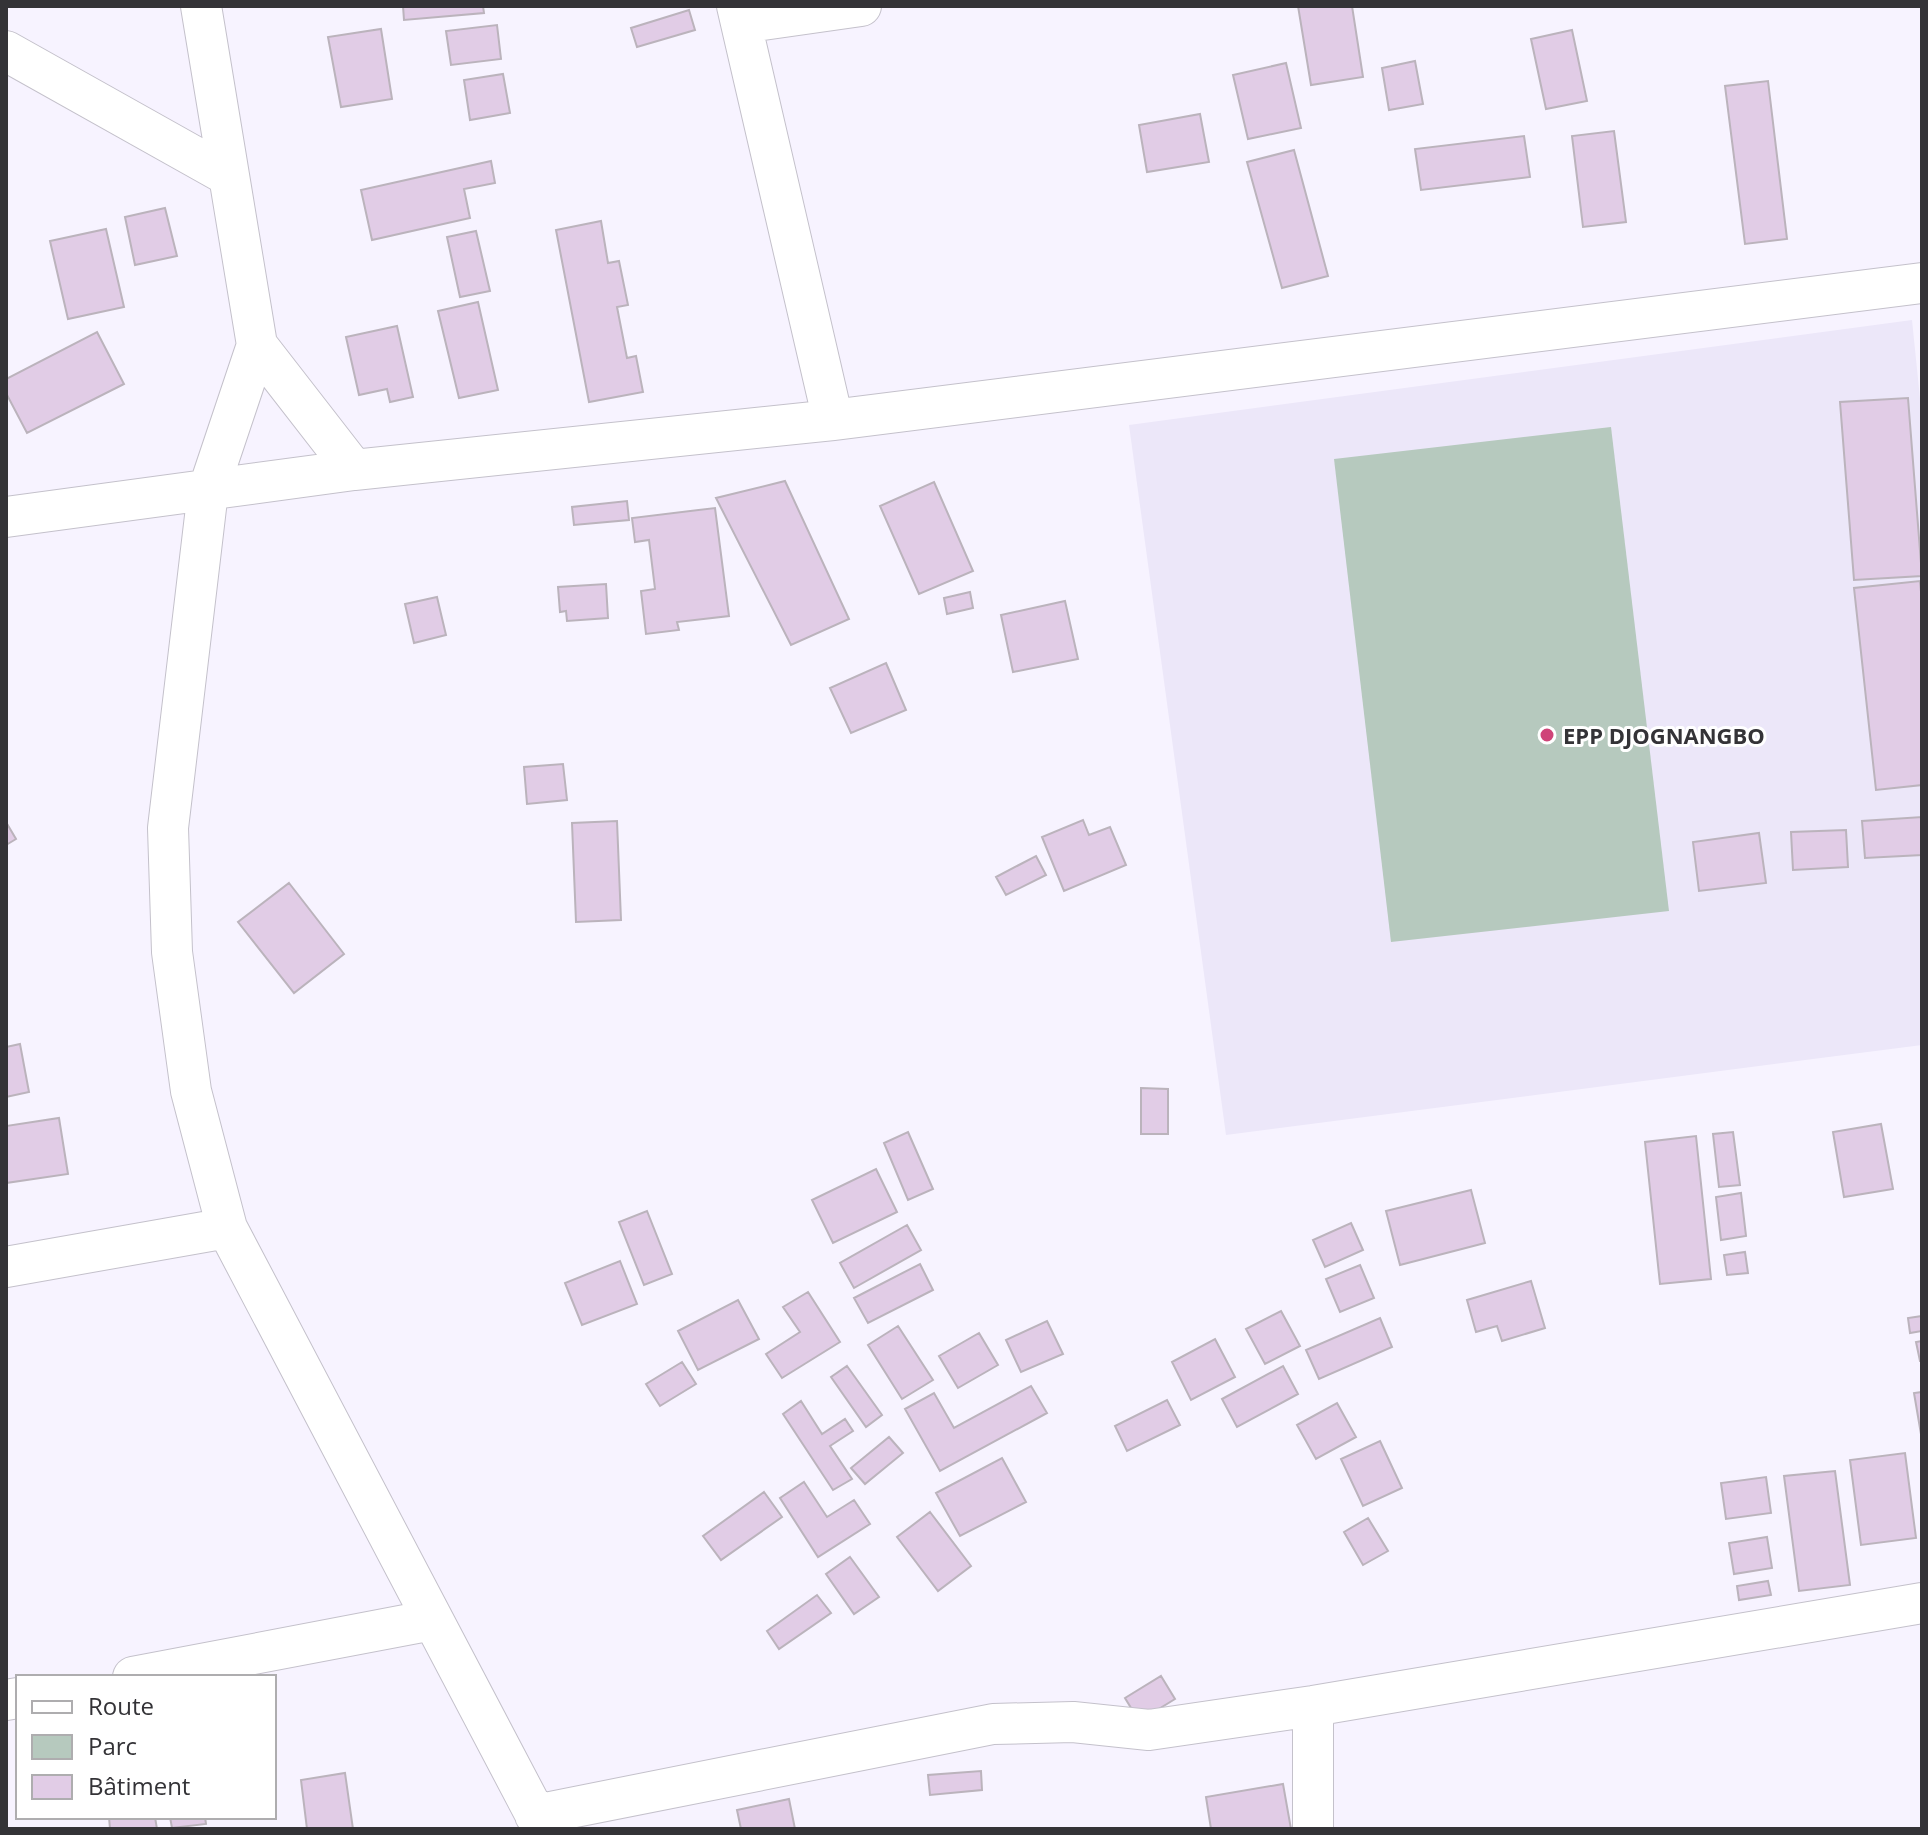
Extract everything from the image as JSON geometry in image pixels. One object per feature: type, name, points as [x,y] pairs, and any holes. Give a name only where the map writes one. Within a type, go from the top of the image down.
[{"type":"street","points":[[201,6],[257,345],[208,491],[168,828],[172,952],[191,1091],[227,1228],[539,1822],[993,1724],[1073,1722],[1126,1730],[1149,1730],[1313,1706],[1922,1603]]},
{"type":"street","points":[[833,420],[739,14],[861,6]]},
{"type":"street","points":[[6,51],[229,176]]},
{"type":"street","points":[[6,517],[354,470],[833,420],[1922,283]]},
{"type":"street","points":[[257,345],[354,470]]},
{"type":"street","points":[[6,1267],[227,1228]]},
{"type":"street","points":[[143,1675],[432,1620]]},
{"type":"street","points":[[1313,1706],[1313,1829]]},
{"type":"shaded area","name":"EPP DJOGNANGBO","points":[[1912,320],[1922,418],[1922,1045],[1226,1135],[1129,425]]},
{"type":"green space","points":[[1611,427],[1669,911],[1391,942],[1334,459]]},
{"type":"building","points":[[403,6],[483,6],[484,13],[404,20]]},
{"type":"building","points":[[1298,6],[1352,6],[1363,77],[1311,85]]},
{"type":"building","points":[[689,10],[695,30],[637,47],[631,28]]},
{"type":"building","points":[[497,25],[501,59],[451,65],[446,31]]},
{"type":"building","points":[[381,29],[392,99],[341,107],[328,37]]},
{"type":"building","points":[[1572,30],[1587,101],[1546,109],[1531,39]]},
{"type":"building","points":[[1415,61],[1423,104],[1389,110],[1382,68]]},
{"type":"building","points":[[1286,63],[1301,128],[1248,139],[1233,75]]},
{"type":"building","points":[[503,74],[510,113],[470,120],[464,80]]},
{"type":"building","points":[[1768,81],[1787,239],[1745,244],[1725,86]]},
{"type":"building","points":[[1200,114],[1209,162],[1147,172],[1139,125]]},
{"type":"building","points":[[1614,131],[1626,222],[1583,227],[1572,136]]},
{"type":"building","points":[[1524,136],[1530,177],[1421,190],[1415,149]]},
{"type":"building","points":[[1294,150],[1328,276],[1282,288],[1247,162]]},
{"type":"building","points":[[491,161],[495,183],[464,189],[470,218],[372,240],[361,190]]},
{"type":"building","points":[[165,208],[177,256],[135,265],[125,217]]},
{"type":"building","points":[[601,221],[608,263],[619,261],[628,305],[617,307],[627,358],[636,356],[643,392],[589,402],[556,230]]},
{"type":"building","points":[[106,229],[124,307],[68,319],[50,241]]},
{"type":"building","points":[[476,231],[490,291],[460,297],[447,237]]},
{"type":"building","points":[[478,302],[498,390],[459,398],[438,311]]},
{"type":"building","points":[[397,326],[413,397],[390,402],[387,389],[359,395],[346,337]]},
{"type":"building","points":[[97,332],[124,384],[27,433],[6,393],[6,379]]},
{"type":"building","points":[[1908,398],[1922,576],[1854,580],[1840,402]]},
{"type":"building","points":[[785,481],[849,619],[791,645],[716,498]]},
{"type":"building","points":[[934,482],[973,571],[919,594],[880,506]]},
{"type":"building","points":[[627,501],[629,520],[574,525],[572,507]]},
{"type":"building","points":[[715,508],[729,616],[677,622],[679,630],[646,634],[641,591],[655,589],[649,540],[635,542],[632,518]]},
{"type":"building","points":[[1920,581],[1922,785],[1876,790],[1854,588]]},
{"type":"building","points":[[606,584],[608,618],[567,621],[566,611],[560,612],[558,587]]},
{"type":"building","points":[[970,592],[973,608],[947,614],[944,598]]},
{"type":"building","points":[[437,597],[446,635],[414,643],[405,604]]},
{"type":"building","points":[[1065,601],[1078,659],[1013,672],[1001,615]]},
{"type":"building","points":[[886,663],[906,710],[851,733],[830,688]]},
{"type":"building","points":[[563,764],[567,800],[527,804],[524,767]]},
{"type":"building","points":[[1922,817],[1922,855],[1865,858],[1862,821]]},
{"type":"building","points":[[1083,820],[1089,835],[1110,827],[1126,865],[1064,891],[1042,837]]},
{"type":"building","points":[[617,821],[621,920],[576,922],[572,823]]},
{"type":"building","points":[[6,822],[16,839],[6,845]]},
{"type":"building","points":[[1846,830],[1848,867],[1793,870],[1791,832]]},
{"type":"building","points":[[1759,833],[1766,883],[1699,891],[1693,842]]},
{"type":"building","points":[[1036,856],[1046,875],[1006,895],[996,877]]},
{"type":"building","points":[[289,883],[344,954],[294,993],[238,922]]},
{"type":"building","points":[[20,1044],[29,1092],[6,1097],[6,1047]]},
{"type":"building","points":[[1141,1088],[1168,1089],[1168,1134],[1141,1134]]},
{"type":"building","points":[[59,1118],[68,1174],[6,1183],[6,1126]]},
{"type":"building","points":[[1881,1124],[1893,1189],[1844,1197],[1833,1132]]},
{"type":"building","points":[[908,1132],[933,1189],[908,1200],[884,1143]]},
{"type":"building","points":[[1733,1132],[1740,1185],[1719,1187],[1713,1134]]},
{"type":"building","points":[[1696,1136],[1711,1279],[1660,1284],[1645,1142]]},
{"type":"building","points":[[876,1169],[897,1212],[833,1243],[812,1200]]},
{"type":"building","points":[[1471,1190],[1485,1243],[1400,1265],[1386,1211]]},
{"type":"building","points":[[1741,1193],[1746,1236],[1721,1240],[1716,1197]]},
{"type":"building","points":[[647,1211],[672,1274],[644,1285],[619,1222]]},
{"type":"building","points":[[1351,1223],[1363,1250],[1325,1267],[1313,1240]]},
{"type":"building","points":[[907,1225],[921,1250],[854,1288],[840,1263]]},
{"type":"building","points":[[1745,1252],[1748,1273],[1727,1275],[1724,1255]]},
{"type":"building","points":[[620,1261],[637,1304],[582,1325],[565,1283]]},
{"type":"building","points":[[920,1264],[933,1290],[868,1323],[854,1298]]},
{"type":"building","points":[[1360,1265],[1374,1298],[1340,1312],[1326,1279]]},
{"type":"building","points":[[1531,1281],[1545,1328],[1502,1341],[1497,1326],[1476,1332],[1467,1300]]},
{"type":"building","points":[[808,1292],[840,1342],[782,1378],[766,1354],[800,1332],[783,1307]]},
{"type":"building","points":[[738,1300],[759,1339],[698,1370],[678,1331]]},
{"type":"building","points":[[1281,1311],[1300,1346],[1265,1364],[1246,1329]]},
{"type":"building","points":[[1922,1316],[1922,1331],[1910,1333],[1908,1318]]},
{"type":"building","points":[[1380,1318],[1392,1347],[1319,1379],[1306,1350]]},
{"type":"building","points":[[1047,1321],[1063,1354],[1021,1372],[1006,1340]]},
{"type":"building","points":[[898,1326],[933,1380],[902,1399],[868,1345]]},
{"type":"building","points":[[979,1333],[998,1365],[958,1388],[939,1356]]},
{"type":"building","points":[[1215,1339],[1235,1377],[1191,1400],[1172,1362]]},
{"type":"building","points":[[1922,1341],[1922,1361],[1920,1361],[1916,1342]]},
{"type":"building","points":[[682,1362],[696,1384],[660,1406],[646,1384]]},
{"type":"building","points":[[847,1366],[882,1415],[866,1427],[831,1377]]},
{"type":"building","points":[[1283,1366],[1298,1394],[1237,1427],[1222,1399]]},
{"type":"building","points":[[1031,1386],[1047,1413],[940,1471],[905,1409],[934,1393],[954,1428]]},
{"type":"building","points":[[1922,1392],[1922,1440],[1914,1393]]},
{"type":"building","points":[[1167,1400],[1180,1425],[1127,1451],[1115,1426]]},
{"type":"building","points":[[801,1401],[822,1434],[845,1419],[853,1431],[830,1446],[852,1479],[833,1490],[783,1414]]},
{"type":"building","points":[[1337,1403],[1356,1437],[1316,1459],[1297,1425]]},
{"type":"building","points":[[889,1437],[903,1453],[865,1484],[851,1468]]},
{"type":"building","points":[[1380,1441],[1402,1488],[1363,1506],[1341,1459]]},
{"type":"building","points":[[1905,1453],[1916,1538],[1861,1545],[1850,1460]]},
{"type":"building","points":[[1002,1458],[1026,1502],[960,1536],[936,1493]]},
{"type":"building","points":[[1835,1471],[1850,1585],[1799,1591],[1784,1476]]},
{"type":"building","points":[[1766,1477],[1771,1513],[1726,1519],[1721,1483]]},
{"type":"building","points":[[804,1482],[827,1517],[854,1500],[870,1524],[818,1557],[780,1498]]},
{"type":"building","points":[[764,1492],[782,1517],[721,1560],[703,1536]]},
{"type":"building","points":[[930,1512],[971,1566],[938,1591],[897,1537]]},
{"type":"building","points":[[1368,1518],[1388,1551],[1363,1565],[1344,1532]]},
{"type":"building","points":[[1767,1537],[1772,1568],[1734,1574],[1729,1543]]},
{"type":"building","points":[[850,1557],[879,1597],[854,1614],[826,1574]]},
{"type":"building","points":[[1768,1581],[1771,1595],[1739,1600],[1737,1586]]},
{"type":"building","points":[[817,1595],[831,1613],[779,1649],[767,1631]]},
{"type":"building","points":[[1161,1676],[1175,1699],[1139,1721],[1125,1698]]},
{"type":"building","points":[[981,1771],[982,1790],[930,1795],[928,1775]]},
{"type":"building","points":[[345,1773],[353,1829],[307,1829],[301,1780]]},
{"type":"building","points":[[1283,1784],[1291,1829],[1211,1829],[1206,1797]]},
{"type":"building","points":[[789,1799],[795,1829],[741,1829],[737,1810]]},
{"type":"building","points":[[109,1819],[155,1819],[157,1829],[110,1829]]},
{"type":"building","points":[[170,1819],[205,1819],[206,1824],[172,1828]]},
{"type":"place","name":"EPP DJOGNANGBO","points":[[1547,735]]}]
